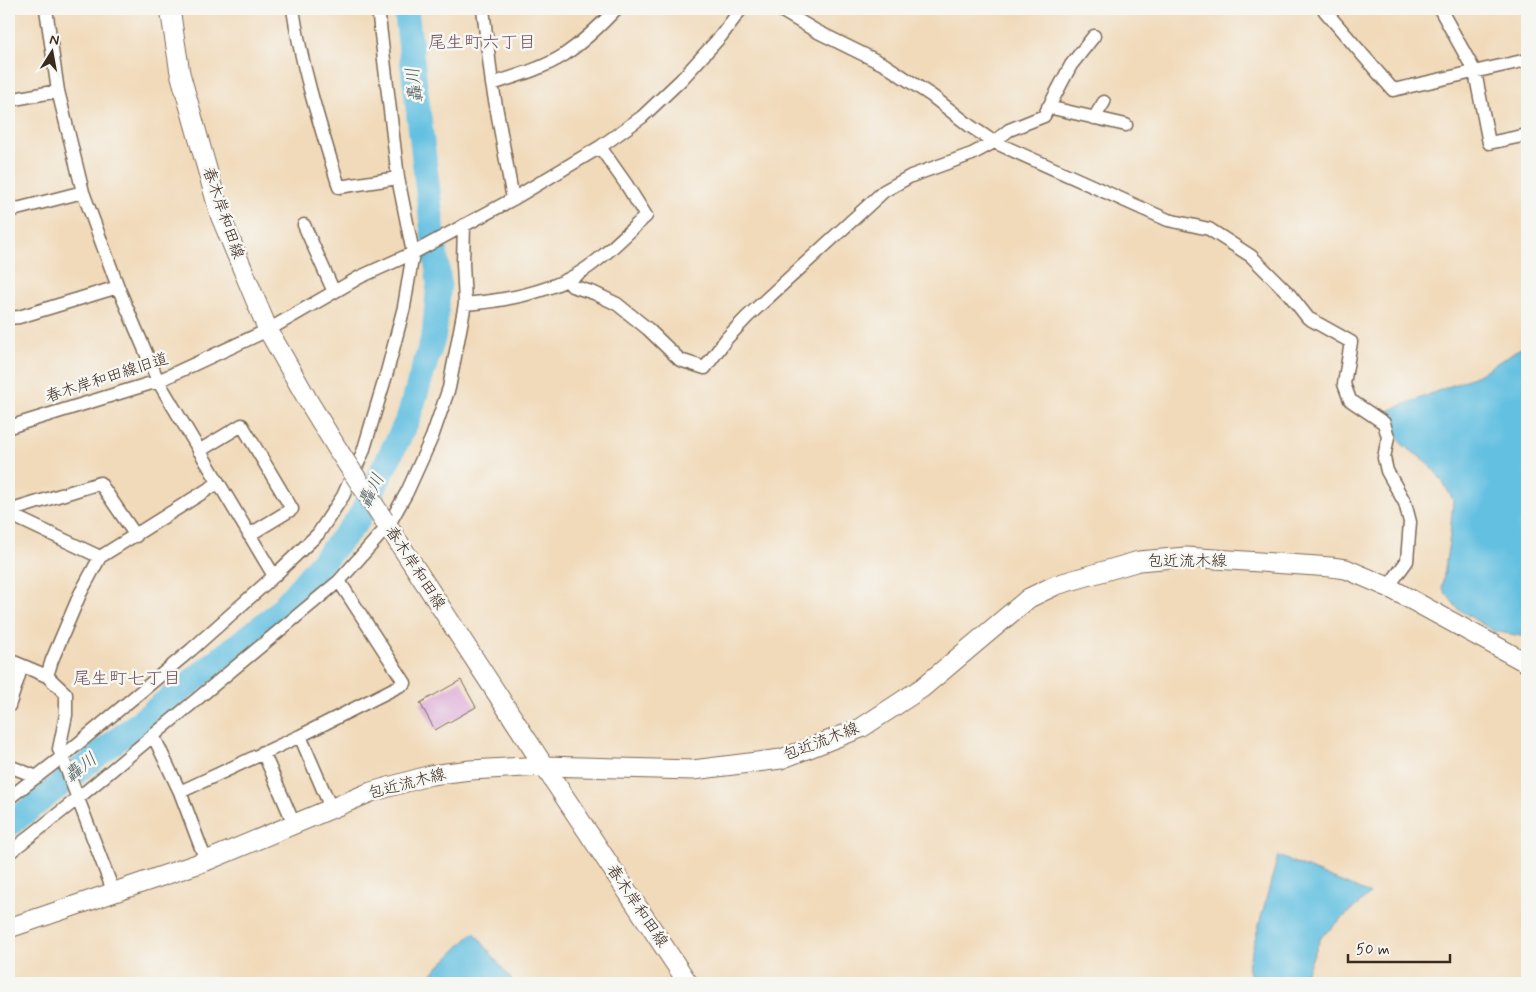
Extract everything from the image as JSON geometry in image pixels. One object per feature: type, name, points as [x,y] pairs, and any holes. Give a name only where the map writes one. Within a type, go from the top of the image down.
[{"type":"street","points":[[46,9],[58,91],[83,192],[118,287],[158,381],[274,576]]},
{"type":"street","name":"春木岸和田線","points":[[170,9],[180,74],[220,215],[268,330],[340,453],[688,983]]},
{"type":"street","points":[[293,9],[297,38],[315,110],[339,187],[398,178]]},
{"type":"street","points":[[9,798],[62,757],[191,650],[274,576],[318,534],[344,496],[363,452],[387,372],[416,252],[398,178],[378,9]]},
{"type":"street","points":[[483,9],[492,84],[513,199]]},
{"type":"street","points":[[492,84],[524,74],[563,56],[598,28],[616,9]]},
{"type":"street","name":"春木岸和田線旧道","points":[[9,427],[158,381],[268,330],[360,277],[416,252],[513,199],[600,147],[642,116],[681,80],[721,36],[741,9]]},
{"type":"street","points":[[779,9],[816,32],[884,65],[932,96],[994,142],[1168,220],[1209,229],[1251,256],[1289,294],[1308,318],[1351,342],[1344,384],[1350,400],[1384,423],[1388,437],[1384,458],[1387,471],[1405,502],[1410,522],[1407,561],[1388,587]]},
{"type":"street","points":[[1326,9],[1325,11],[1393,90],[1527,60]]},
{"type":"street","points":[[1440,9],[1475,72],[1489,143],[1527,134]]},
{"type":"street","points":[[567,280],[572,286],[594,293],[617,304],[648,329],[680,360],[705,368],[727,338],[747,317],[884,191],[911,176],[972,154],[994,142],[1009,130],[1044,116],[1071,65],[1094,36]]},
{"type":"street","points":[[9,100],[58,91]]},
{"type":"street","points":[[1094,118],[1104,102]]},
{"type":"street","points":[[1048,107],[1126,126]]},
{"type":"street","points":[[465,304],[497,302],[556,286],[577,274],[614,246],[646,216],[600,147]]},
{"type":"street","points":[[9,209],[13,210],[83,192]]},
{"type":"street","points":[[304,225],[334,292]]},
{"type":"street","points":[[9,853],[78,799],[339,581],[386,523],[414,476],[432,437],[449,388],[465,304],[464,225]]},
{"type":"street","points":[[9,318],[19,318],[118,287]]},
{"type":"street","points":[[199,451],[242,426],[292,509],[249,535]]},
{"type":"street","points":[[9,513],[100,483],[136,536]]},
{"type":"street","points":[[47,676],[80,594],[100,557],[218,483]]},
{"type":"street","points":[[9,513],[100,557]]},
{"type":"street","name":"包近流木線","points":[[9,928],[206,861],[371,792],[431,775],[470,770],[544,766],[693,770],[781,759],[861,728],[922,688],[1030,598],[1056,585],[1138,561],[1186,557],[1346,569],[1388,587],[1527,663]]},
{"type":"street","points":[[180,792],[405,684],[339,581]]},
{"type":"street","points":[[9,660],[47,676],[66,694],[66,715],[59,749],[114,893]]},
{"type":"street","points":[[9,706],[22,666]]},
{"type":"street","points":[[153,735],[180,792],[206,861]]},
{"type":"street","points":[[300,736],[331,808]]},
{"type":"street","points":[[263,752],[294,824]]},
{"type":"street","points":[[9,766],[37,776]]},
{"type":"water","points":[[1527,344],[1527,637],[1493,631],[1457,608],[1442,588],[1453,500],[1442,480],[1427,462],[1403,445],[1383,413],[1478,375]]},
{"type":"water","points":[[1278,856],[1370,894],[1321,937],[1302,983],[1252,983],[1248,965]]},
{"type":"water","points":[[474,932],[514,983],[422,983]]},
{"type":"building","points":[[461,680],[476,707],[435,730],[420,703]]},
{"type":"waterway","name":"轟川","points":[[9,825],[277,614],[358,520],[408,419],[434,335],[439,283],[406,9]]},
{"type":"district","name":"尾生町六丁目","points":[[482,43]]},
{"type":"district","name":"尾生町七丁目","points":[[127,679]]}]
